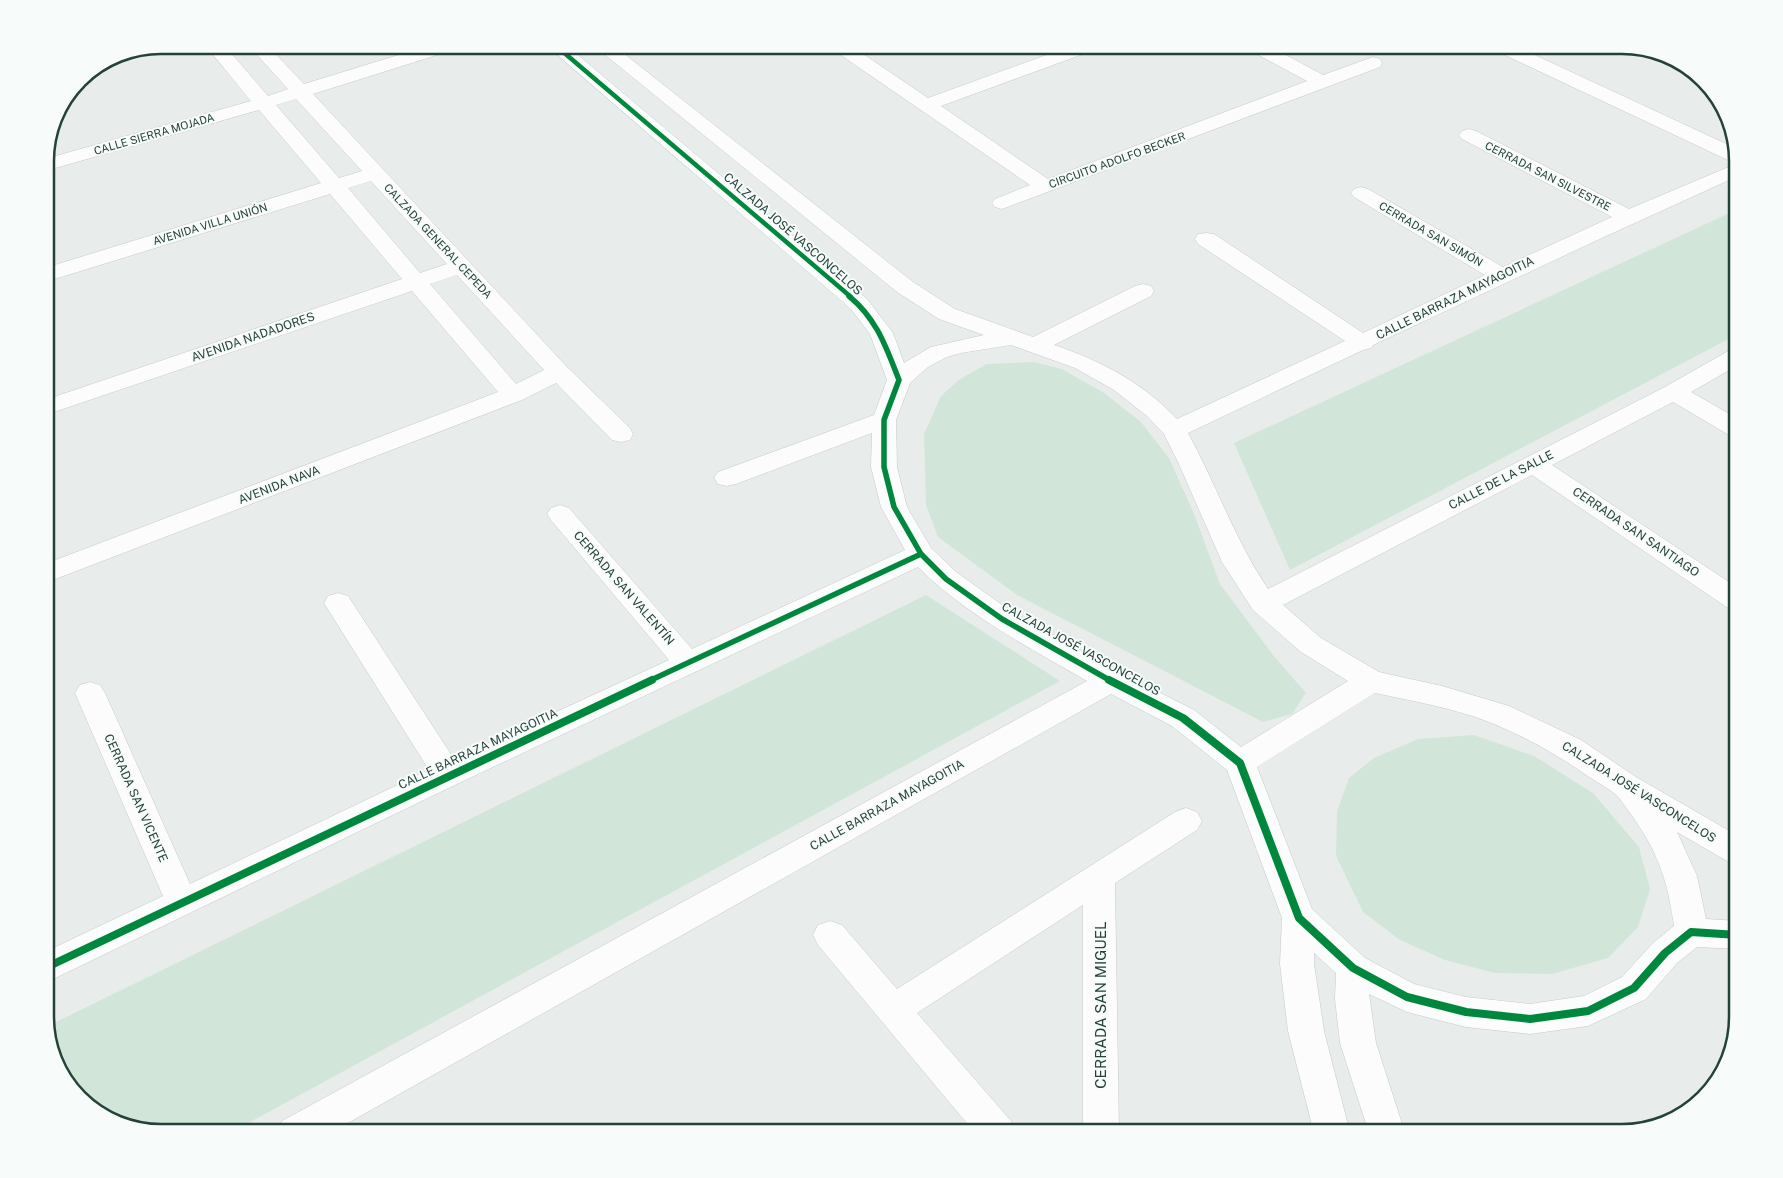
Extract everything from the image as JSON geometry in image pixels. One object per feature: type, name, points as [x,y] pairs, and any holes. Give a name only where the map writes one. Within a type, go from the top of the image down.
[{"type":"street","points":[[222,54],[513,395]]},
{"type":"street","name":"CALZADA GENERAL CEPEDA","points":[[265,54],[559,372],[621,434]]},
{"type":"street","name":"CALLE SIERRA MOJADA","points":[[54,162],[264,103],[421,54]]},
{"type":"street","name":"CALZADA JOSÉ VASCONCELOS","points":[[566,54],[859,304],[881,333],[899,380],[884,420],[884,468],[894,507],[921,554],[946,579],[1002,619],[1111,681],[1183,718],[1240,763]]},
{"type":"street","name":"CALZADA JOSÉ VASCONCELOS","points":[[613,54],[905,287],[947,314],[1083,363],[1122,385],[1156,411],[1174,430],[1191,462],[1236,562],[1263,603],[1311,645],[1371,681],[1442,697],[1499,714],[1570,748],[1624,786],[1729,847]]},
{"type":"street","name":"CIRCUITO ADOLFO BECKER","points":[[852,54],[1046,187],[1373,63]]},
{"type":"street","points":[[927,104],[1065,54]]},
{"type":"street","points":[[1270,54],[1322,82]]},
{"type":"street","points":[[1521,54],[1728,153]]},
{"type":"street","points":[[1559,54],[1609,77]]},
{"type":"street","name":"CERRADA SAN SILVESTRE","points":[[1469,135],[1628,216]]},
{"type":"street","name":"AVENIDA VILLA UNIÓN","points":[[54,272],[376,173]]},
{"type":"street","name":"CALLE BARRAZA MAYAGOITIA","points":[[1174,430],[1363,343],[1501,275],[1628,216],[1729,173]]},
{"type":"street","points":[[1002,203],[1046,187]]},
{"type":"street","name":"CERRADA SAN SIMÓN","points":[[1361,193],[1501,275]]},
{"type":"street","points":[[1206,239],[1363,343]]},
{"type":"street","name":"AVENIDA NADADORES","points":[[54,405],[462,266]]},
{"type":"street","points":[[899,380],[921,361],[946,350],[973,343],[1024,341],[1144,291]]},
{"type":"street","name":"CALLE DE LA SALLE","points":[[1263,603],[1674,392],[1729,360]]},
{"type":"street","name":"AVENIDA NAVA","points":[[54,571],[513,395],[559,372]]},
{"type":"street","points":[[1674,392],[1729,425]]},
{"type":"street","points":[[727,478],[884,420]]},
{"type":"street","name":"CERRADA SAN SANTIAGO","points":[[1533,464],[1729,595]]},
{"type":"street","name":"CERRADA SAN VALENTÍN","points":[[560,514],[688,663]]},
{"type":"street","name":"CALLE BARRAZA MAYAGOITIA","points":[[54,964],[448,775],[921,554]]},
{"type":"street","points":[[338,603],[448,775]]},
{"type":"street","name":"CALLE BARRAZA MAYAGOITIA","points":[[320,1124],[1111,681]]},
{"type":"street","points":[[1371,681],[1240,763],[1299,918],[1353,968],[1407,997],[1466,1012],[1530,1019],[1588,1011],[1634,988],[1665,954],[1691,932],[1729,934]]},
{"type":"street","name":"CERRADA SAN VICENTE","points":[[90,694],[182,903]]},
{"type":"street","points":[[1624,786],[1653,819],[1674,855],[1686,893],[1691,932]]},
{"type":"street","points":[[894,1009],[1186,821]]},
{"type":"street","name":"CERRADA SAN MIGUEL","points":[[1099,876],[1101,1124]]},
{"type":"street","points":[[1299,918],[1296,964],[1306,1031],[1330,1124]]},
{"type":"street","points":[[830,934],[990,1124]]},
{"type":"street","points":[[1353,968],[1352,999],[1358,1043],[1384,1124]]},
{"type":"green space","points":[[1729,213],[1729,339],[1290,570],[1234,443]]},
{"type":"green space","points":[[1034,362],[1062,369],[1104,393],[1141,422],[1169,458],[1194,514],[1220,584],[1273,655],[1306,693],[1292,714],[1263,722],[1017,595],[938,537],[926,505],[924,434],[941,396],[960,379],[987,364]]},
{"type":"green space","points":[[926,595],[1060,681],[247,1124],[147,1123],[133,1121],[113,1113],[90,1098],[68,1071],[59,1052],[54,1023]]},
{"type":"green space","points":[[1474,735],[1534,756],[1593,793],[1639,847],[1650,889],[1638,927],[1608,958],[1552,974],[1495,973],[1445,960],[1400,940],[1363,912],[1336,856],[1337,811],[1349,778],[1374,758],[1418,739]]},
{"type":"cycle path","points":[[566,54],[859,304],[881,333],[899,380],[884,420],[884,467],[894,507],[921,554],[946,579],[1002,619],[1111,681],[1183,718],[1240,763],[1299,918],[1353,968],[1407,997],[1466,1012],[1530,1019],[1588,1011],[1634,988],[1665,953],[1691,932],[1729,934]]},
{"type":"cycle path","points":[[54,964],[448,775],[921,554]]}]
